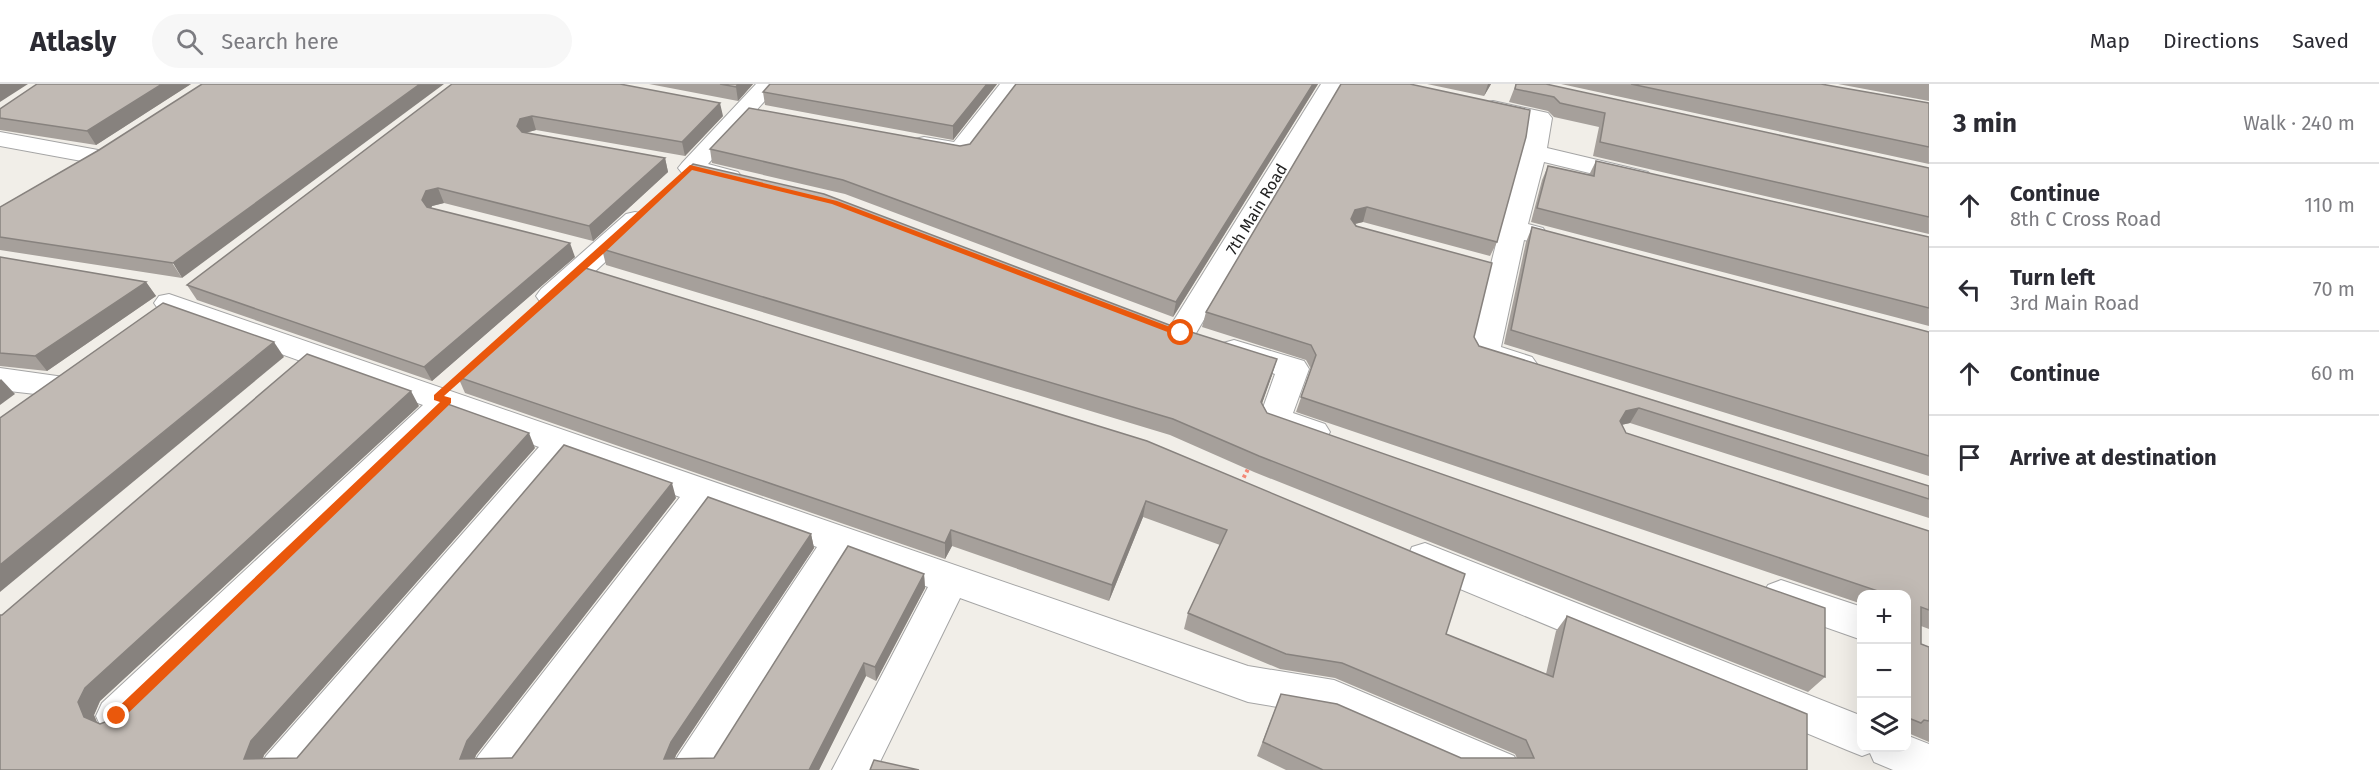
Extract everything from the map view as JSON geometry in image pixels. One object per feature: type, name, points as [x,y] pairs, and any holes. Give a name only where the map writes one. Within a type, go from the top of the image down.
[{"type":"street","points":[[903,140],[960,151],[1009,84]]},
{"type":"street","name":"7th Main Road","points":[[1332,84],[1170,329],[1293,369],[1275,419],[1343,442]]},
{"type":"street","points":[[1503,84],[1482,106],[1540,118],[1534,152],[1513,228],[1492,268],[1484,352],[1552,374]]},
{"type":"street","points":[[530,315],[591,261],[750,103]]},
{"type":"street","points":[[0,139],[108,151],[69,174]]},
{"type":"street","points":[[1534,152],[1662,182]]},
{"type":"street","points":[[674,178],[757,184]]},
{"type":"street","points":[[1513,228],[1559,241]]},
{"type":"street","points":[[172,295],[311,353],[449,391],[564,442],[1248,684],[1334,698],[1500,770]]},
{"type":"street","points":[[284,376],[311,353]]},
{"type":"street","points":[[0,379],[63,378],[18,410]]},
{"type":"street","points":[[117,716],[449,391]]},
{"type":"street","points":[[280,770],[564,442]]},
{"type":"street","points":[[493,770],[704,492]]},
{"type":"street","points":[[693,770],[841,540]]},
{"type":"street","points":[[1393,545],[1857,734]]},
{"type":"street","points":[[854,770],[951,579]]},
{"type":"street","points":[[1760,588],[1857,622]]},
{"type":"street","points":[[1901,752],[1929,764]]},
{"type":"building","points":[[37,84],[162,84],[87,131],[0,118],[0,109]]},
{"type":"building","points":[[202,84],[420,84],[173,263],[0,237],[0,207],[99,150]]},
{"type":"building","points":[[452,84],[620,84],[720,103],[682,142],[532,116],[520,119],[517,126],[522,132],[665,158],[589,226],[438,188],[426,191],[422,200],[427,207],[570,243],[424,367],[187,285]]},
{"type":"building","points":[[720,84],[738,84],[736,87]]},
{"type":"building","points":[[770,84],[987,84],[953,126],[763,92]]},
{"type":"building","points":[[1016,84],[1313,84],[1176,302],[843,180],[710,149],[749,108],[960,146],[970,144]]},
{"type":"building","points":[[1341,84],[1410,84],[1530,110],[1526,137],[1497,242],[1367,207],[1355,210],[1351,219],[1356,226],[1492,263],[1474,337],[1479,346],[1929,486],[1929,499],[1639,408],[1626,411],[1620,421],[1626,433],[1929,531],[1929,610],[1921,607],[1921,644],[1929,647],[1929,721],[1924,720],[1921,723],[1911,719],[1911,590],[1875,590],[1301,397],[1316,355],[1311,345],[1206,312]]},
{"type":"building","points":[[1516,84],[1546,84],[1929,168],[1929,217],[1600,142],[1605,113],[1560,103],[1554,97],[1515,89]]},
{"type":"building","points":[[1631,84],[1821,84],[1929,103],[1929,147]]},
{"type":"building","points":[[1596,161],[1929,237],[1929,308],[1537,208],[1548,166],[1594,176]]},
{"type":"building","points":[[693,164],[824,194],[1172,326],[1277,359],[1261,402],[1267,413],[1825,608],[1825,677],[1259,456],[1173,419],[602,249]]},
{"type":"building","points":[[1532,227],[1929,332],[1929,456],[1511,330]]},
{"type":"building","points":[[0,257],[146,282],[35,356],[0,353]]},
{"type":"building","points":[[582,267],[1147,441],[1465,574],[1446,634],[1553,677],[1567,616],[1807,714],[1807,770],[1323,770],[1263,742],[1281,694],[1337,704],[1461,758],[1534,758],[1526,740],[1342,663],[1286,654],[1188,613],[1227,530],[1146,501],[1112,585],[951,530],[945,543],[458,377]]},
{"type":"building","points":[[163,303],[274,342],[0,565],[0,418]]},
{"type":"building","points":[[307,354],[411,391],[85,688],[78,702],[84,717],[100,724],[118,717],[445,403],[529,433],[251,741],[244,759],[297,758],[564,445],[672,483],[467,741],[460,759],[512,758],[708,497],[811,534],[671,742],[664,759],[714,758],[848,546],[924,574],[875,667],[864,663],[809,770],[0,770],[0,615]]},
{"type":"building","points":[[874,760],[919,770],[870,770]]},
{"type":"route","points":[[117,716],[447,401],[437,397],[600,252],[690,168],[835,202],[1181,333]]}]
